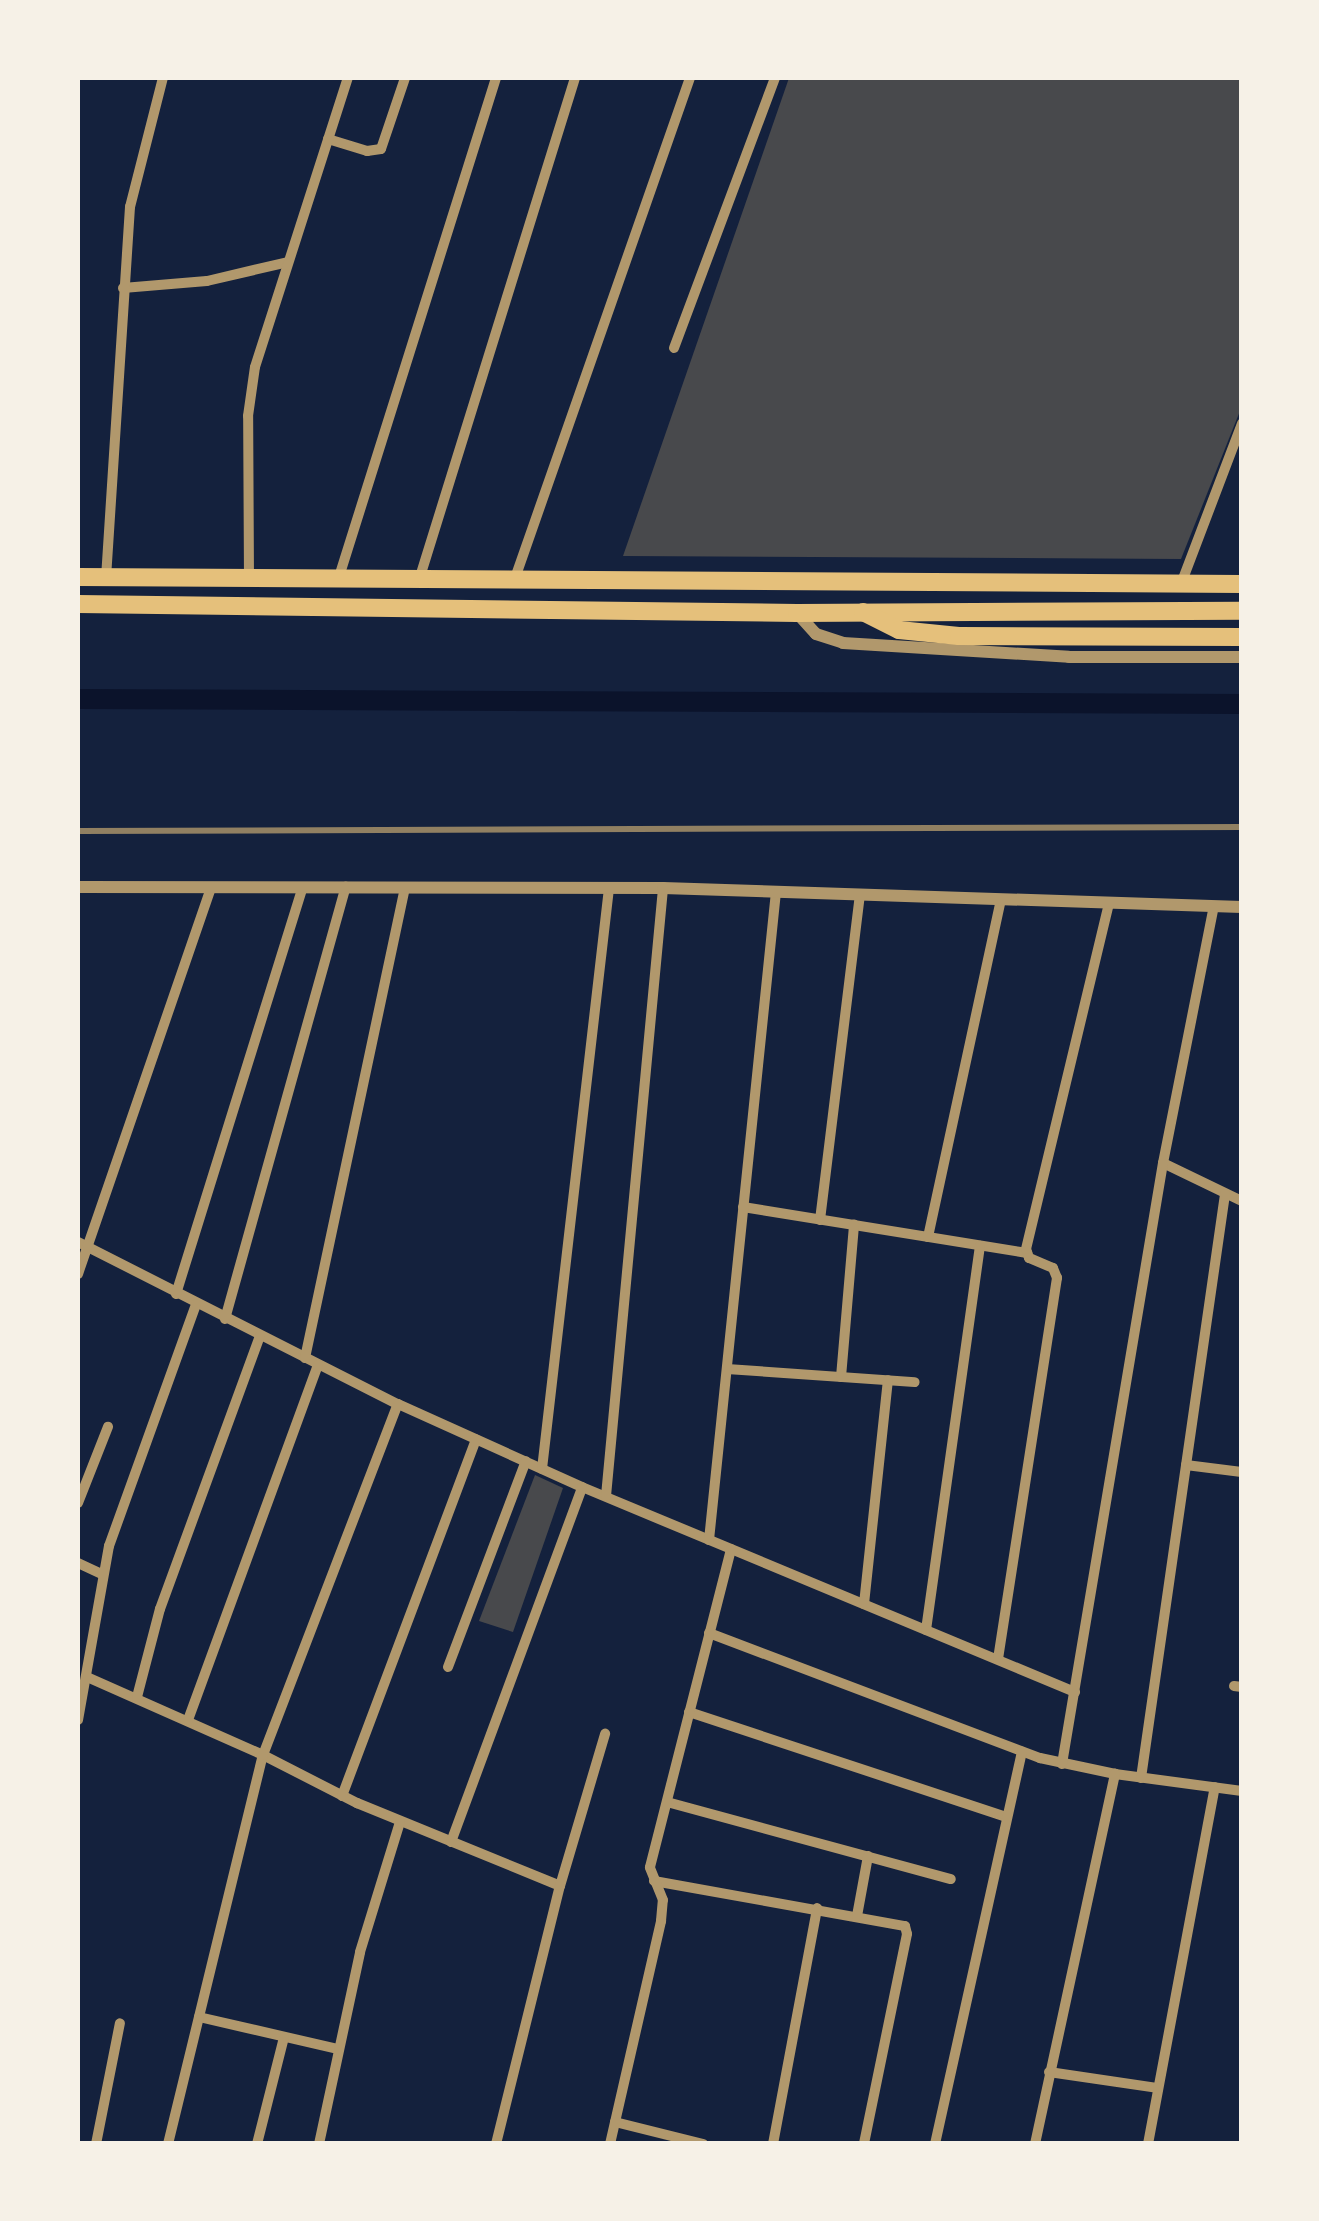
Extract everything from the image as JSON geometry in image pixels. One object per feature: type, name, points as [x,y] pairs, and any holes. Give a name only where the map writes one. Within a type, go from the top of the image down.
[{"type":"highway","points":[[78,578],[1242,584]]},
{"type":"highway","points":[[78,604],[797,613],[1242,611]]},
{"type":"highway","points":[[864,612],[899,630],[1066,639],[1242,636]]},
{"type":"street","points":[[106,578],[130,207],[163,78]]},
{"type":"street","points":[[249,581],[250,397],[288,262],[348,78]]},
{"type":"street","points":[[328,139],[367,151],[380,148],[404,78]]},
{"type":"street","points":[[338,581],[496,78]]},
{"type":"street","points":[[418,582],[575,78]]},
{"type":"street","points":[[514,582],[690,78]]},
{"type":"street","points":[[674,348],[775,78]]},
{"type":"street","points":[[122,288],[207,281],[288,262]]},
{"type":"street","points":[[1181,584],[1242,424]]},
{"type":"street","points":[[797,613],[816,634],[843,644],[1069,658],[1242,657]]},
{"type":"street","points":[[78,887],[662,888],[1242,907]]},
{"type":"street","points":[[78,1274],[82,1244],[212,887]]},
{"type":"street","points":[[176,1294],[303,887]]},
{"type":"street","points":[[225,1318],[346,887]]},
{"type":"street","points":[[304,1358],[405,888]]},
{"type":"street","points":[[542,1469],[609,888]]},
{"type":"street","points":[[606,1496],[662,888]]},
{"type":"street","points":[[709,1540],[776,892]]},
{"type":"street","points":[[820,1220],[860,895]]},
{"type":"street","points":[[928,1238],[1001,900]]},
{"type":"street","points":[[1026,1254],[1109,904]]},
{"type":"street","points":[[1062,1764],[1163,1163],[1214,906]]},
{"type":"street","points":[[1163,1163],[1242,1201]]},
{"type":"street","points":[[1141,1778],[1225,1194]]},
{"type":"street","points":[[743,1207],[1026,1254],[1054,1268],[1057,1278],[998,1659]]},
{"type":"street","points":[[841,1377],[854,1225]]},
{"type":"street","points":[[82,1244],[318,1365],[526,1462],[1075,1692]]},
{"type":"street","points":[[926,1630],[980,1246]]},
{"type":"street","points":[[78,1720],[102,1574],[127,1491],[196,1304]]},
{"type":"street","points":[[137,1697],[160,1609],[260,1336]]},
{"type":"street","points":[[188,1720],[318,1365]]},
{"type":"street","points":[[726,1369],[915,1382]]},
{"type":"street","points":[[864,1604],[888,1380]]},
{"type":"street","points":[[168,2144],[263,1755],[398,1404]]},
{"type":"street","points":[[78,1504],[108,1427]]},
{"type":"street","points":[[342,1796],[476,1439]]},
{"type":"street","points":[[448,1667],[526,1462]]},
{"type":"street","points":[[1186,1465],[1242,1472]]},
{"type":"street","points":[[451,1842],[582,1487]]},
{"type":"street","points":[[610,2144],[662,1921],[662,1900],[650,1867],[731,1548]]},
{"type":"street","points":[[78,1563],[102,1574]]},
{"type":"street","points":[[709,1633],[1062,1764],[1242,1790]]},
{"type":"street","points":[[87,1677],[188,1720],[400,1822],[560,1886]]},
{"type":"street","points":[[689,1712],[1008,1817]]},
{"type":"street","points":[[496,2144],[560,1886],[605,1734]]},
{"type":"street","points":[[935,2144],[1022,1752]]},
{"type":"street","points":[[1035,2144],[1115,1774]]},
{"type":"street","points":[[1148,2144],[1215,1787]]},
{"type":"street","points":[[667,1802],[951,1878]]},
{"type":"street","points":[[319,2144],[368,1923],[400,1822]]},
{"type":"street","points":[[857,1916],[868,1856]]},
{"type":"street","points":[[654,1881],[901,1924],[908,1934],[864,2144]]},
{"type":"street","points":[[773,2144],[816,1908]]},
{"type":"street","points":[[199,2016],[338,2050]]},
{"type":"street","points":[[96,2144],[120,2024]]},
{"type":"street","points":[[257,2144],[284,2037]]},
{"type":"street","points":[[1048,2072],[1157,2088]]},
{"type":"street","points":[[615,2122],[703,2144]]},
{"type":"building","points":[[789,78],[1242,78],[1242,406],[1181,559],[623,556]]},
{"type":"building","points":[[535,1475],[563,1488],[513,1632],[479,1621]]},
{"type":"waterway","points":[[78,699],[1242,704]]},
{"type":"railway","points":[[78,831],[1242,827]]}]
